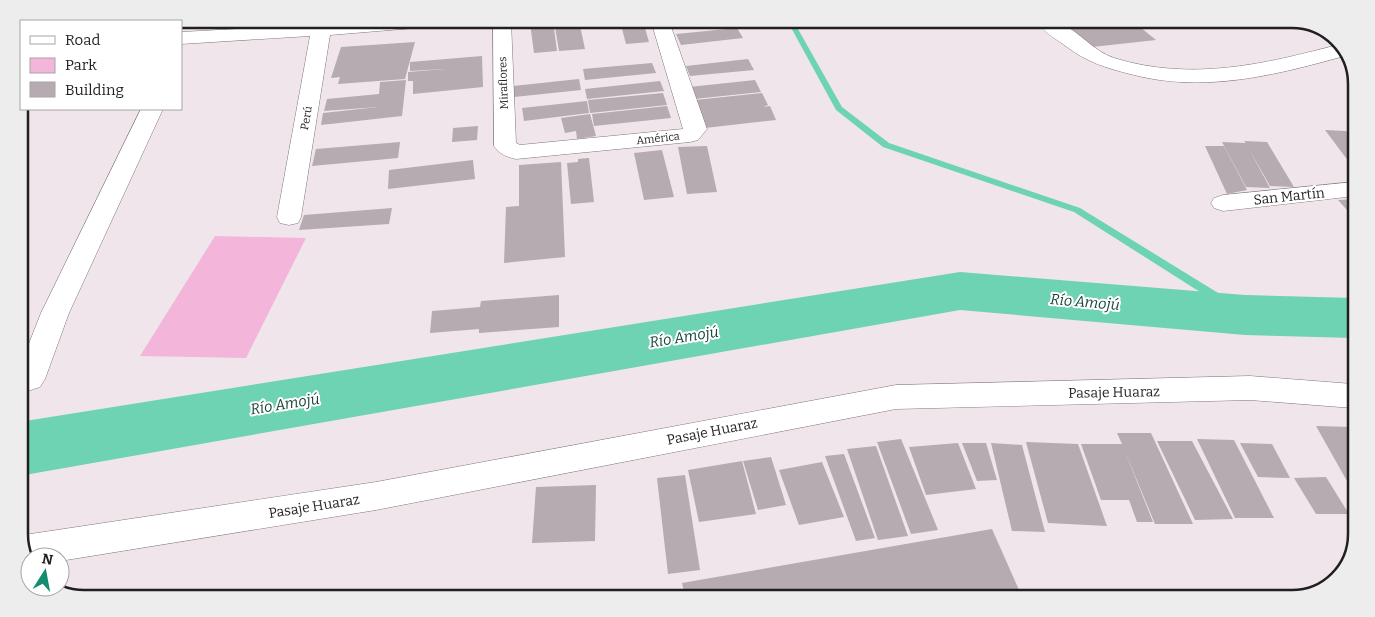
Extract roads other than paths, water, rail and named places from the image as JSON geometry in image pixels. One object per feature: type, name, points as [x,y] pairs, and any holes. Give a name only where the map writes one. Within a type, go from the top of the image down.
[{"type":"street","points":[[183,41],[297,28]]},
{"type":"street","name":"Perú","points":[[289,217],[322,28]]},
{"type":"street","name":"Miraflores","points":[[502,28],[505,146]]},
{"type":"street","name":"América","points":[[505,146],[516,152],[690,135],[696,130],[662,28]]},
{"type":"street","points":[[1054,28],[1098,58],[1134,70],[1170,77],[1213,77],[1283,67],[1337,51]]},
{"type":"street","points":[[28,380],[30,379],[55,313],[152,110]]},
{"type":"street","name":"San Martín","points":[[1223,203],[1347,190]]},
{"type":"street","name":"Pasaje Huaraz","points":[[51,547],[376,496],[896,397],[1250,388],[1348,396]]},
{"type":"waterway","points":[[794,28],[839,108],[886,145],[1077,210],[1245,315]]},
{"type":"waterway","name":"Río Amojú","points":[[28,447],[960,291],[1245,315],[1348,318]]}]
